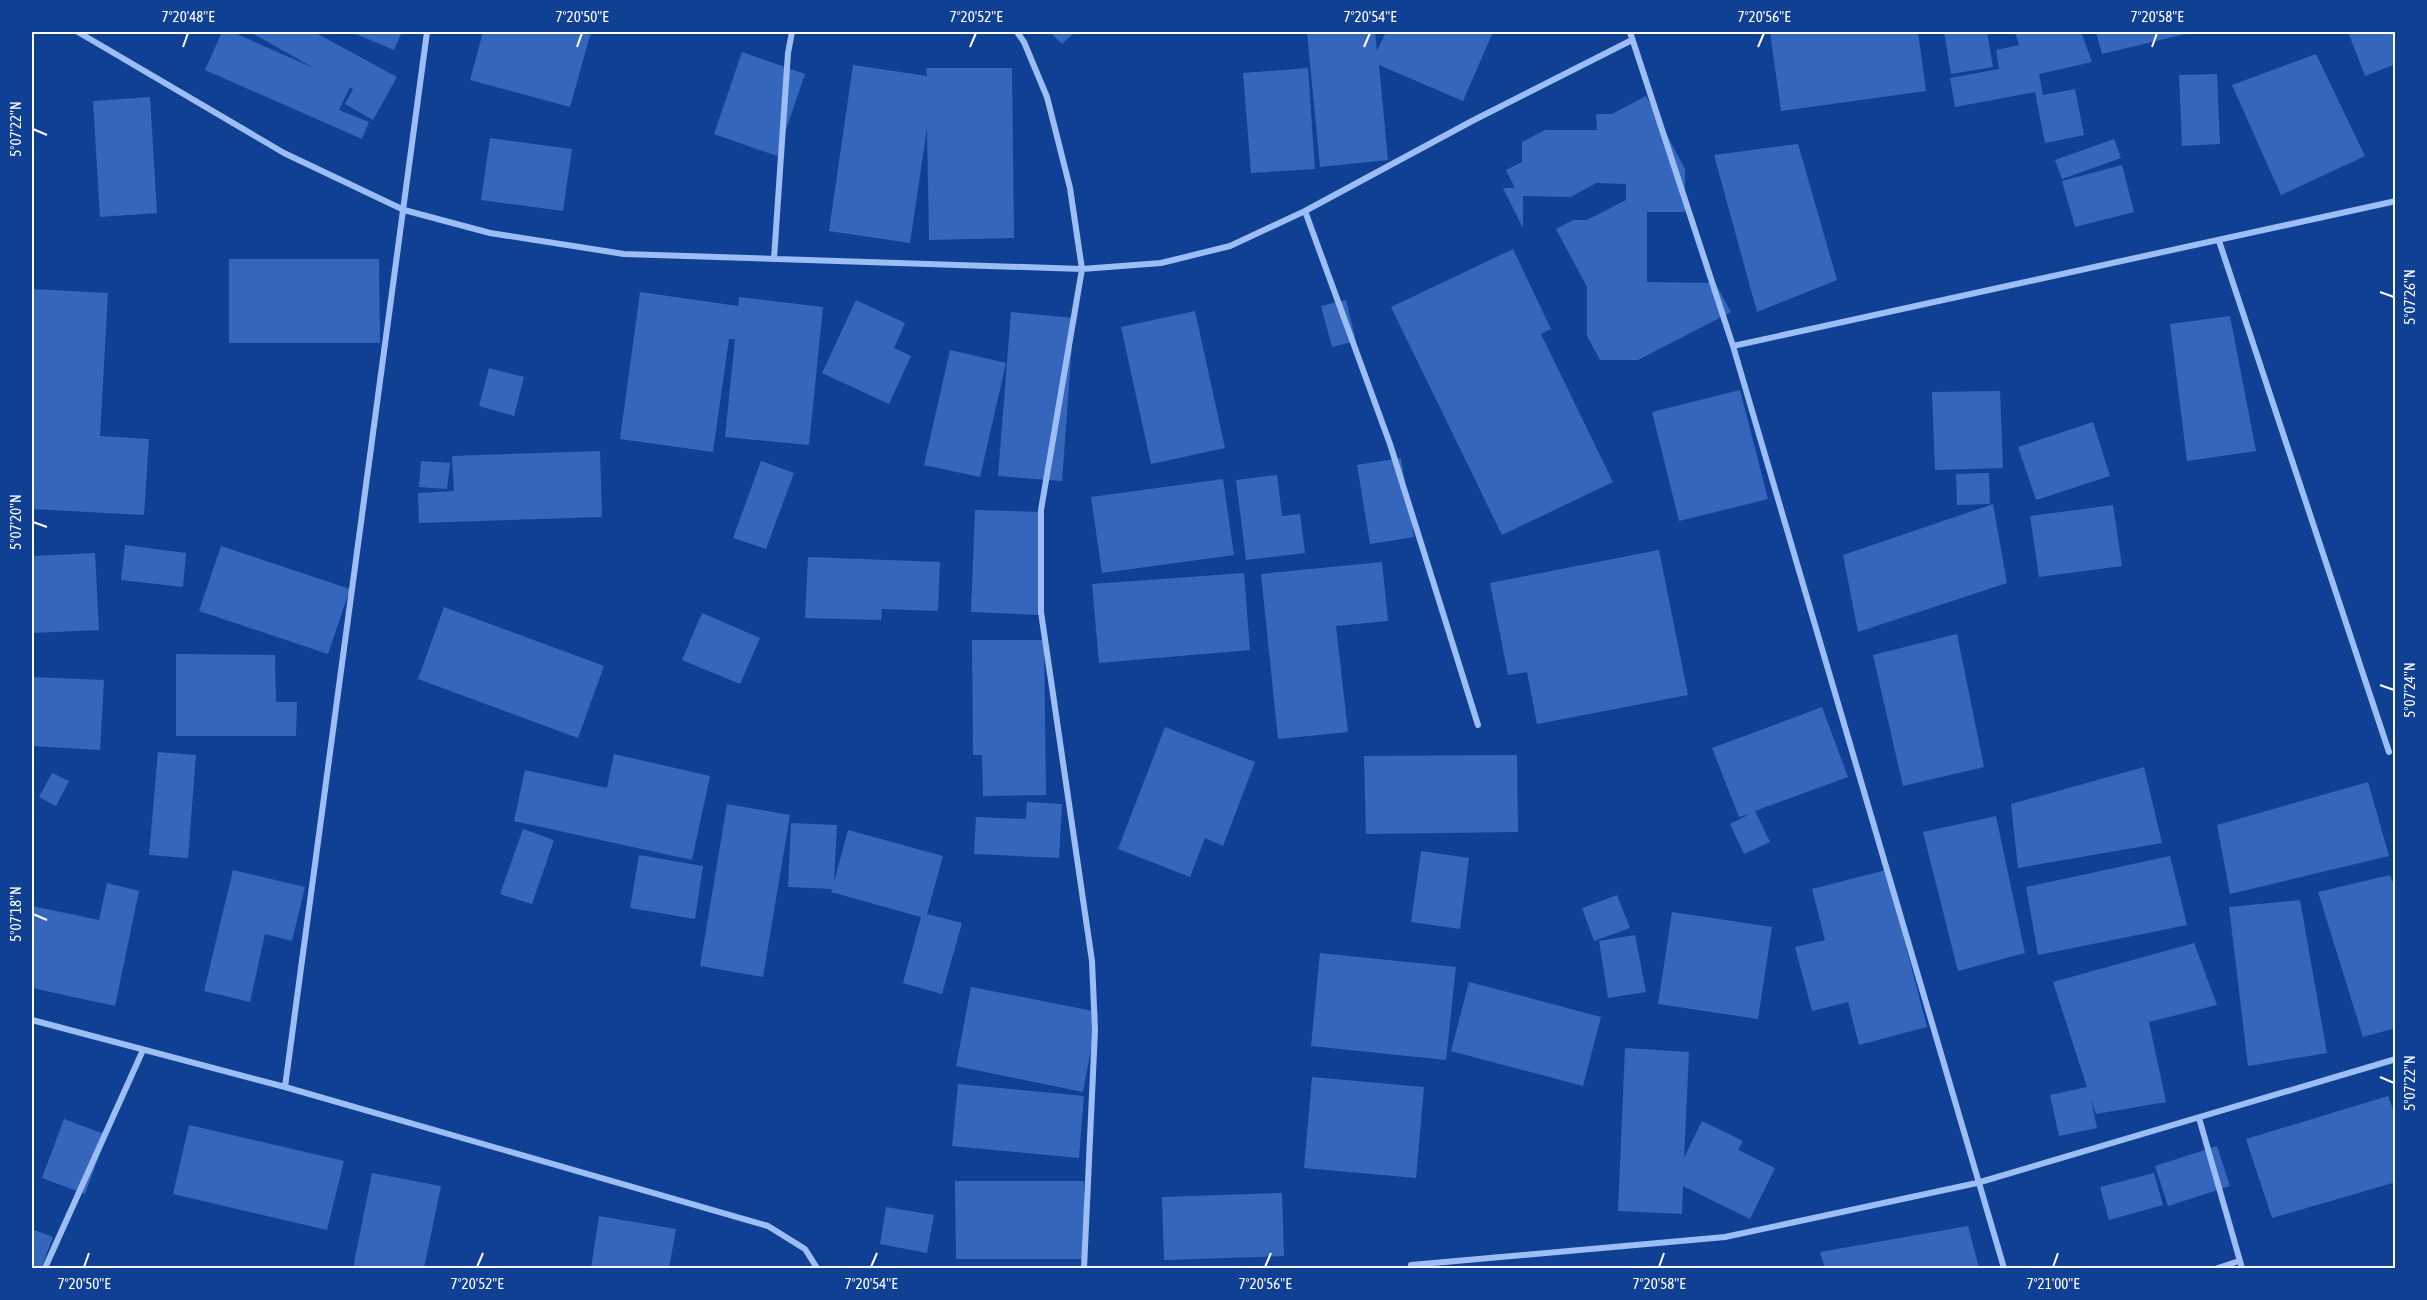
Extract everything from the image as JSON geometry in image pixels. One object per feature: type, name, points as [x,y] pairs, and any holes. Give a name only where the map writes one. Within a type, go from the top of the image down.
[{"type":"street","points":[[78,32],[284,153],[404,210],[490,233],[624,254],[1082,269],[1161,263],[1230,246],[1305,211],[1472,121],[1632,40]]},
{"type":"street","points":[[285,1087],[427,32]]},
{"type":"street","points":[[774,259],[788,53],[792,32]]},
{"type":"street","points":[[1017,32],[1024,42],[1047,98],[1070,188],[1082,269],[1041,510],[1039,555],[1041,612],[1092,961],[1095,1030],[1084,1269]]},
{"type":"street","points":[[1630,32],[1733,346],[2004,1269]]},
{"type":"street","points":[[1733,346],[2396,201]]},
{"type":"street","points":[[1305,211],[1390,444],[1478,725]]},
{"type":"street","points":[[2219,241],[2389,752]]},
{"type":"street","points":[[32,1020],[285,1087],[768,1226],[805,1249],[818,1269]]},
{"type":"street","points":[[45,1269],[143,1050]]},
{"type":"street","points":[[1411,1265],[1725,1237],[1977,1183],[2396,1059]]},
{"type":"street","points":[[2199,1118],[2242,1269]]},
{"type":"street","points":[[2218,1269],[2239,1261]]},
{"type":"building","points":[[222,32],[232,32],[314,68],[250,32],[314,32],[397,77],[373,120],[345,104],[353,89],[350,87],[339,110],[369,122],[362,139],[205,70]]},
{"type":"building","points":[[351,32],[402,32],[394,50]]},
{"type":"building","points":[[483,32],[591,32],[570,107],[470,80]]},
{"type":"building","points":[[1050,32],[1075,32],[1062,44]]},
{"type":"building","points":[[1307,32],[1375,32],[1377,51],[1386,32],[1493,32],[1463,101],[1379,65],[1388,160],[1320,167]]},
{"type":"building","points":[[1770,32],[1918,32],[1926,91],[1781,111]]},
{"type":"building","points":[[1944,32],[1987,32],[1993,67],[1951,74]]},
{"type":"building","points":[[2015,32],[2081,32],[2092,62],[2039,74],[2043,95],[2075,89],[2084,135],[2045,143],[2035,92],[1955,107],[1950,78],[1999,69],[1996,50],[2019,45]]},
{"type":"building","points":[[2096,32],[2193,32],[2102,54]]},
{"type":"building","points":[[2348,32],[2396,32],[2396,64],[2365,76]]},
{"type":"building","points":[[742,52],[805,74],[777,156],[714,134]]},
{"type":"building","points":[[2316,54],[2365,156],[2281,195],[2232,85]]},
{"type":"building","points":[[853,65],[927,76],[926,68],[1012,68],[1014,238],[929,240],[927,128],[910,243],[829,231]]},
{"type":"building","points":[[1308,68],[1315,169],[1251,173],[1243,73]]},
{"type":"building","points":[[2217,74],[2220,144],[2182,146],[2179,75]]},
{"type":"building","points":[[1646,96],[1685,169],[1685,212],[1647,212],[1647,282],[1715,283],[1731,312],[1638,360],[1600,360],[1587,336],[1587,287],[1556,229],[1573,220],[1587,220],[1626,200],[1626,184],[1596,183],[1571,197],[1523,196],[1523,228],[1503,188],[1515,188],[1506,170],[1522,162],[1522,142],[1545,130],[1597,130],[1596,114],[1612,114]]},
{"type":"building","points":[[150,97],[157,213],[100,217],[93,101]]},
{"type":"building","points":[[490,138],[572,149],[563,211],[481,200]]},
{"type":"building","points":[[2114,139],[2121,158],[2062,179],[2055,160]]},
{"type":"building","points":[[1798,144],[1837,280],[1757,312],[1714,155]]},
{"type":"building","points":[[2122,165],[2134,212],[2075,227],[2062,181]]},
{"type":"building","points":[[1513,249],[1551,329],[1541,334],[1613,482],[1502,535],[1391,307]]},
{"type":"building","points":[[229,259],[379,259],[380,343],[229,343]]},
{"type":"building","points":[[32,289],[108,293],[100,436],[149,439],[144,515],[32,509]]},
{"type":"building","points":[[640,292],[738,306],[739,297],[823,307],[809,445],[725,437],[735,339],[729,339],[713,452],[620,439]]},
{"type":"building","points":[[856,300],[905,323],[894,348],[911,356],[889,404],[822,373]]},
{"type":"building","points":[[1346,300],[1356,341],[1332,347],[1321,306]]},
{"type":"building","points":[[1195,311],[1225,448],[1151,464],[1121,327]]},
{"type":"building","points":[[1011,312],[1074,318],[1062,481],[998,476]]},
{"type":"building","points":[[2230,316],[2256,451],[2187,461],[2170,324]]},
{"type":"building","points":[[950,350],[1006,363],[980,477],[924,465]]},
{"type":"building","points":[[489,368],[524,377],[514,416],[479,406]]},
{"type":"building","points":[[1740,390],[1768,499],[1679,521],[1652,412]]},
{"type":"building","points":[[2000,391],[2003,468],[1935,470],[1932,392]]},
{"type":"building","points":[[2093,422],[2110,476],[2036,500],[2018,447]]},
{"type":"building","points":[[600,451],[602,517],[419,523],[418,493],[454,491],[452,456]]},
{"type":"building","points":[[1401,458],[1414,537],[1370,544],[1357,465]]},
{"type":"building","points":[[421,461],[450,463],[447,489],[419,487]]},
{"type":"building","points":[[761,461],[794,473],[766,549],[733,538]]},
{"type":"building","points":[[1989,473],[1990,504],[1957,505],[1956,474]]},
{"type":"building","points":[[1277,475],[1282,516],[1300,514],[1305,553],[1246,560],[1236,480]]},
{"type":"building","points":[[1223,479],[1234,555],[1102,573],[1091,497]]},
{"type":"building","points":[[1993,504],[2007,583],[1858,632],[1843,555]]},
{"type":"building","points":[[2113,505],[2122,566],[2039,577],[2030,516]]},
{"type":"building","points":[[975,510],[1043,512],[1040,615],[971,612]]},
{"type":"building","points":[[125,545],[186,553],[183,587],[121,580]]},
{"type":"building","points":[[221,546],[350,589],[328,654],[199,611]]},
{"type":"building","points":[[1659,550],[1688,695],[1537,724],[1527,672],[1508,675],[1490,583]]},
{"type":"building","points":[[95,553],[99,630],[32,633],[32,556]]},
{"type":"building","points":[[808,557],[940,562],[938,611],[882,609],[881,620],[805,618]]},
{"type":"building","points":[[1382,562],[1388,621],[1336,626],[1348,732],[1278,739],[1261,574]]},
{"type":"building","points":[[1244,573],[1250,650],[1099,663],[1092,584]]},
{"type":"building","points":[[444,607],[604,666],[578,738],[418,679]]},
{"type":"building","points":[[702,613],[760,638],[740,684],[682,660]]},
{"type":"building","points":[[1957,634],[1984,767],[1903,786],[1873,655]]},
{"type":"building","points":[[972,640],[1044,640],[1046,795],[983,796],[982,755],[973,755]]},
{"type":"building","points":[[176,654],[275,655],[276,702],[297,702],[296,736],[176,736]]},
{"type":"building","points":[[32,677],[104,680],[100,750],[32,746]]},
{"type":"building","points":[[1822,707],[1848,777],[1755,811],[1770,842],[1744,854],[1730,824],[1750,814],[1739,817],[1712,748]]},
{"type":"building","points":[[1165,727],[1255,762],[1223,846],[1205,838],[1190,877],[1118,849]]},
{"type":"building","points":[[158,752],[196,755],[188,858],[149,855]]},
{"type":"building","points":[[614,754],[710,776],[692,860],[514,821],[525,770],[607,788]]},
{"type":"building","points":[[1517,755],[1518,832],[1366,834],[1364,756]]},
{"type":"building","points":[[2144,767],[2162,843],[2018,868],[2011,804]]},
{"type":"building","points":[[52,773],[69,781],[56,806],[39,797]]},
{"type":"building","points":[[2368,782],[2389,856],[2230,894],[2217,825]]},
{"type":"building","points":[[1027,802],[1062,804],[1059,858],[974,854],[976,817],[1026,819]]},
{"type":"building","points":[[727,804],[790,815],[763,977],[700,966]]},
{"type":"building","points":[[1996,816],[2025,953],[1958,971],[1923,832]]},
{"type":"building","points":[[791,823],[837,825],[834,882],[848,830],[943,856],[927,914],[962,923],[942,994],[903,983],[921,917],[831,892],[832,889],[788,887]]},
{"type":"building","points":[[523,829],[554,840],[532,904],[500,894]]},
{"type":"building","points":[[1421,851],[1469,858],[1460,929],[1411,922]]},
{"type":"building","points":[[639,855],[703,866],[695,919],[630,908]]},
{"type":"building","points":[[2170,856],[2187,925],[2038,955],[2026,887]]},
{"type":"building","points":[[233,870],[305,887],[292,941],[265,934],[250,1002],[204,991]]},
{"type":"building","points":[[1886,870],[1927,1027],[1859,1045],[1848,1002],[1812,1011],[1795,947],[1825,940],[1812,889]]},
{"type":"building","points":[[2390,875],[2396,891],[2396,1028],[2363,1037],[2318,892]]},
{"type":"building","points":[[107,883],[139,891],[115,1006],[32,988],[32,906],[99,920]]},
{"type":"building","points":[[1617,895],[1630,928],[1594,941],[1582,908]]},
{"type":"building","points":[[2300,900],[2327,1053],[2248,1066],[2229,907]]},
{"type":"building","points":[[1672,912],[1772,927],[1758,1019],[1658,1004]]},
{"type":"building","points":[[1635,935],[1646,992],[1608,998],[1599,941]]},
{"type":"building","points":[[2194,943],[2217,1005],[2149,1022],[2166,1102],[2096,1114],[2091,1099],[2097,1128],[2059,1136],[2050,1095],[2087,1087],[2053,982]]},
{"type":"building","points":[[1320,953],[1456,967],[1446,1060],[1311,1046]]},
{"type":"building","points":[[1469,982],[1601,1017],[1583,1086],[1451,1051]]},
{"type":"building","points":[[971,987],[1098,1012],[1083,1092],[956,1066]]},
{"type":"building","points":[[1625,1048],[1689,1052],[1684,1158],[1702,1121],[1743,1141],[1738,1150],[1775,1168],[1750,1219],[1683,1186],[1682,1214],[1618,1211]]},
{"type":"building","points":[[1312,1077],[1424,1087],[1416,1178],[1304,1168]]},
{"type":"building","points":[[958,1084],[1084,1096],[1079,1158],[952,1146]]},
{"type":"building","points":[[2388,1096],[2396,1117],[2396,1182],[2272,1218],[2246,1139]]},
{"type":"building","points":[[64,1119],[107,1135],[85,1194],[42,1178]]},
{"type":"building","points":[[189,1125],[344,1161],[327,1230],[173,1194]]},
{"type":"building","points":[[2217,1146],[2230,1186],[2168,1206],[2155,1166]]},
{"type":"building","points":[[372,1173],[441,1186],[424,1268],[353,1268]]},
{"type":"building","points":[[2154,1173],[2163,1205],[2109,1220],[2100,1187]]},
{"type":"building","points":[[955,1181],[1084,1181],[1084,1259],[956,1259]]},
{"type":"building","points":[[1282,1193],[1284,1256],[1164,1260],[1162,1197]]},
{"type":"building","points":[[886,1207],[934,1215],[927,1253],[880,1244]]},
{"type":"building","points":[[599,1216],[676,1229],[669,1268],[591,1268]]},
{"type":"building","points":[[1968,1226],[1979,1268],[1825,1268],[1820,1252]]},
{"type":"building","points":[[32,1229],[53,1237],[41,1268],[32,1268]]}]
